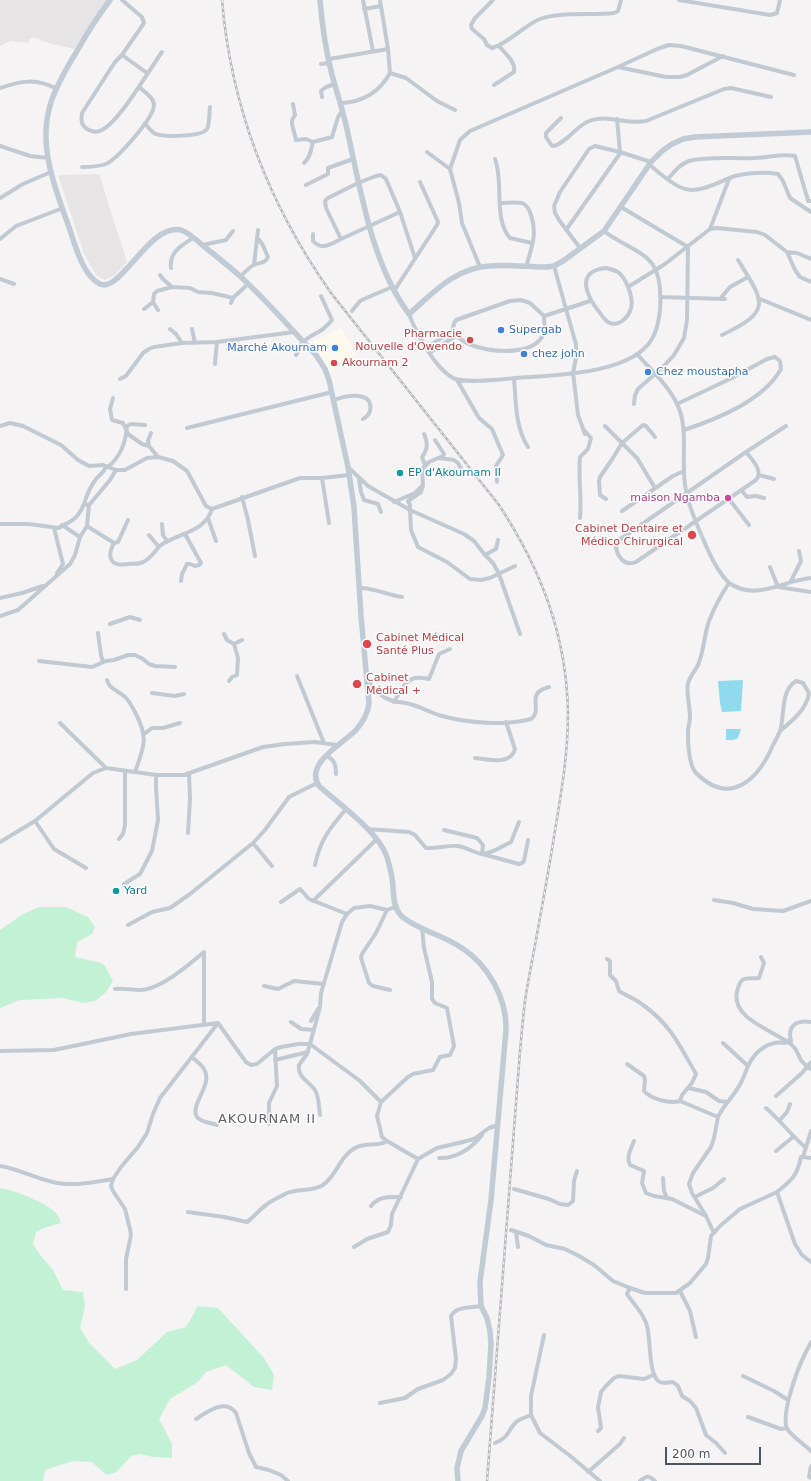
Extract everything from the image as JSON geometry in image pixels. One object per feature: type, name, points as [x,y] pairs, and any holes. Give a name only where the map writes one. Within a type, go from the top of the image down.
[{"type":"street","points":[[110,0],[84,38],[55,88],[48,112],[46,138],[48,158],[51,172],[73,240],[86,270],[92,279],[104,285],[112,283],[116,280],[136,257],[160,235],[170,231],[183,231],[203,245],[240,276],[321,362],[329,380],[334,400],[348,467],[354,507],[361,616],[369,703],[367,712],[356,730],[331,749],[315,771],[314,775],[317,783],[367,829],[382,846],[388,860],[396,907],[401,916],[462,947],[479,962],[492,979],[503,1006],[506,1024],[498,1125],[491,1200],[481,1268],[481,1306],[487,1318],[490,1330],[490,1357],[487,1392],[485,1408],[482,1416],[461,1451],[457,1468],[458,1481]]},
{"type":"street","points":[[122,0],[144,20],[142,26],[122,55],[114,62],[82,113],[81,119],[83,125],[92,132],[102,130],[118,115],[162,52]]},
{"type":"street","points":[[320,0],[329,61],[341,103],[358,183],[383,267],[393,289],[409,314],[429,353],[444,371],[457,380],[479,418],[492,428],[503,455],[496,466],[497,482]]},
{"type":"street","points":[[363,0],[373,51]]},
{"type":"street","points":[[341,103],[356,102],[368,97],[379,87],[390,73],[388,48],[380,0]]},
{"type":"street","points":[[493,0],[475,18],[471,25],[472,29],[484,39],[490,48],[499,46],[522,29],[541,19],[571,15],[614,13],[618,10],[621,0]]},
{"type":"street","points":[[679,0],[770,15],[777,13],[780,0]]},
{"type":"street","points":[[364,9],[381,6]]},
{"type":"street","points":[[480,267],[462,223],[459,203],[450,169],[460,140],[470,131],[618,67],[648,52],[669,45],[681,46],[794,75]]},
{"type":"street","points":[[494,85],[514,72],[515,69],[513,64],[499,46]]},
{"type":"street","points":[[321,64],[388,48]]},
{"type":"street","points":[[122,55],[147,73]]},
{"type":"street","points":[[618,67],[666,77],[680,78],[722,56]]},
{"type":"street","points":[[390,73],[406,78],[437,101],[455,110]]},
{"type":"street","points":[[0,88],[28,81],[44,83],[55,88]]},
{"type":"street","points":[[322,97],[321,91],[324,88],[335,84]]},
{"type":"street","points":[[82,167],[97,167],[107,163],[123,150],[145,123],[154,105],[151,98],[139,87]]},
{"type":"street","points":[[561,118],[546,133],[546,137],[552,146],[557,146],[585,122],[598,118],[617,119],[634,123],[646,121],[726,88],[771,97]]},
{"type":"street","points":[[293,104],[295,116],[292,120],[292,124],[296,140],[306,139],[313,142],[332,137],[338,117],[342,110]]},
{"type":"street","points":[[145,123],[150,131],[156,134],[184,136],[198,134],[208,128],[210,107]]},
{"type":"street","points":[[566,230],[620,152],[617,119]]},
{"type":"street","points":[[409,314],[442,285],[459,274],[480,267],[554,266],[563,262],[604,231],[650,164],[667,147],[677,142],[688,138],[811,132]]},
{"type":"street","points":[[304,163],[307,161],[312,151],[313,142]]},
{"type":"street","points":[[0,146],[30,156],[48,158]]},
{"type":"street","points":[[580,248],[555,213],[554,202],[574,170],[592,147],[595,146],[620,152],[650,164],[668,179],[683,188],[688,189],[711,186],[743,175],[766,172],[778,174],[783,181],[790,198],[811,212]]},
{"type":"street","points":[[427,152],[450,169]]},
{"type":"street","points":[[668,179],[680,166],[689,161],[790,155],[795,156],[808,201],[811,200]]},
{"type":"street","points":[[306,185],[328,174],[328,168],[353,158]]},
{"type":"street","points":[[495,159],[498,168],[502,220],[507,234],[514,239],[532,243]]},
{"type":"street","points":[[0,198],[23,184],[51,172]]},
{"type":"street","points":[[341,239],[326,208],[325,201],[358,183],[381,175],[386,179],[400,212],[415,258]]},
{"type":"street","points":[[628,287],[656,270],[710,229],[729,179]]},
{"type":"street","points":[[352,311],[364,299],[393,289],[436,228],[438,222],[420,182]]},
{"type":"street","points":[[500,203],[520,203],[527,206],[535,235],[526,267]]},
{"type":"street","points":[[621,207],[688,247]]},
{"type":"street","points":[[0,239],[16,226],[63,208]]},
{"type":"street","points":[[312,234],[313,241],[322,246],[329,245],[400,212]]},
{"type":"street","points":[[710,229],[717,228],[762,233],[788,252],[795,270],[800,277],[811,282]]},
{"type":"street","points":[[254,265],[258,230]]},
{"type":"street","points":[[203,245],[226,240],[233,231]]},
{"type":"street","points":[[457,380],[514,378],[573,373],[610,366],[637,354],[647,346],[655,332],[659,316],[660,298],[656,270],[644,256],[604,231]]},
{"type":"street","points":[[171,268],[174,253],[179,247],[193,238]]},
{"type":"street","points":[[240,276],[254,265],[266,261],[268,257],[261,241],[257,238]]},
{"type":"street","points":[[634,404],[635,395],[638,389],[674,355],[681,345],[687,320],[688,247]]},
{"type":"street","points":[[788,252],[798,253],[811,259]]},
{"type":"street","points":[[722,335],[742,326],[751,319],[758,310],[760,299],[756,289],[738,260]]},
{"type":"street","points":[[554,266],[576,344],[576,358],[573,373],[578,415],[584,432],[591,438],[588,450],[580,457],[580,518]]},
{"type":"street","points":[[606,268],[617,272],[625,281],[628,287],[631,308],[628,314],[619,323],[613,324],[608,323],[590,300],[586,286],[587,280],[590,275],[600,269],[606,268]]},
{"type":"street","points":[[160,275],[162,279],[172,287]]},
{"type":"street","points":[[720,299],[730,287],[748,277]]},
{"type":"street","points":[[0,279],[14,284]]},
{"type":"street","points":[[231,303],[233,298],[248,284]]},
{"type":"street","points":[[158,310],[153,302],[154,294],[157,291],[172,287],[190,288],[198,292],[212,293],[233,298]]},
{"type":"street","points":[[296,356],[303,342],[311,335],[320,331],[332,320],[321,296]]},
{"type":"street","points":[[660,298],[725,299]]},
{"type":"street","points":[[760,299],[811,320]]},
{"type":"street","points":[[544,316],[590,300]]},
{"type":"street","points":[[510,301],[526,301],[534,306],[544,316],[545,329],[541,338],[537,343],[524,349],[504,351],[482,349],[466,343],[454,330],[453,324],[456,320],[510,301]]},
{"type":"street","points":[[144,309],[153,302]]},
{"type":"street","points":[[170,329],[176,334],[182,343]]},
{"type":"street","points":[[192,329],[195,343]]},
{"type":"street","points":[[426,348],[454,330]]},
{"type":"street","points":[[120,380],[126,376],[138,357],[148,349],[182,343],[217,342],[294,332]]},
{"type":"street","points":[[429,353],[457,335]]},
{"type":"street","points":[[214,364],[217,342]]},
{"type":"street","points":[[637,354],[668,390],[677,404],[684,430],[684,471],[686,495],[695,522],[712,561],[729,583],[734,587],[748,590],[762,590],[778,587],[791,581],[811,578]]},
{"type":"street","points":[[677,404],[732,378],[767,359],[775,357],[780,361],[781,369],[776,377],[749,401],[721,416],[684,430]]},
{"type":"street","points":[[514,378],[519,427],[528,447]]},
{"type":"street","points":[[187,428],[332,392]]},
{"type":"street","points":[[334,400],[348,396],[364,397],[369,401],[371,408],[370,413],[363,418]]},
{"type":"street","points":[[113,398],[110,410],[112,420],[123,423],[127,432],[138,441],[149,446],[158,457]]},
{"type":"street","points":[[0,426],[10,423],[23,426],[61,445],[78,460],[86,464],[107,466],[116,470],[125,470],[147,458],[158,457],[173,461],[187,471],[206,506],[212,509]]},
{"type":"street","points":[[0,616],[18,610],[73,559],[86,526],[86,494],[107,466],[115,461],[120,454],[127,432],[127,426],[131,424],[145,425]]},
{"type":"street","points":[[606,499],[600,495],[599,478],[622,443],[643,425],[646,426],[655,437]]},
{"type":"street","points":[[605,426],[636,458],[655,488]]},
{"type":"street","points":[[746,452],[755,463],[759,472],[759,476],[756,480],[636,562],[627,564],[617,552],[616,544],[622,538],[746,452],[786,426]]},
{"type":"street","points":[[149,446],[148,441],[151,434]]},
{"type":"street","points":[[424,434],[428,443],[422,457],[425,465]]},
{"type":"street","points":[[435,440],[444,454],[425,465],[422,469],[423,486],[421,492],[408,500],[410,505],[412,536],[418,547],[447,562],[470,579],[486,579],[515,566]]},
{"type":"street","points":[[438,458],[454,460],[458,463],[463,472]]},
{"type":"street","points":[[348,467],[368,486],[394,502],[474,541],[493,563],[499,574],[520,634]]},
{"type":"street","points":[[0,524],[29,524],[59,528],[74,519],[110,480],[116,470]]},
{"type":"street","points":[[622,511],[677,473],[684,471]]},
{"type":"street","points":[[128,520],[118,542],[114,543],[109,556],[111,560],[119,565],[141,563],[146,561],[167,541],[185,534],[202,524],[208,518],[212,509],[242,497],[300,478],[322,478],[349,475]]},
{"type":"street","points":[[759,476],[774,479]]},
{"type":"street","points":[[322,478],[329,523]]},
{"type":"street","points":[[359,479],[364,500],[378,504],[381,512]]},
{"type":"street","points":[[394,502],[415,492],[423,486]]},
{"type":"street","points":[[741,490],[748,497],[756,496],[764,498]]},
{"type":"street","points":[[242,497],[255,556]]},
{"type":"street","points":[[729,498],[749,525]]},
{"type":"street","points":[[208,518],[216,541]]},
{"type":"street","points":[[162,524],[163,535],[167,541]]},
{"type":"street","points":[[62,525],[80,538]]},
{"type":"street","points":[[86,526],[114,543]]},
{"type":"street","points":[[54,528],[65,566]]},
{"type":"street","points":[[181,581],[182,574],[187,564],[196,566],[201,562],[185,534]]},
{"type":"street","points":[[149,535],[159,547]]},
{"type":"street","points":[[485,555],[496,549],[498,540]]},
{"type":"street","points":[[791,581],[801,562],[799,550]]},
{"type":"street","points":[[770,567],[778,587]]},
{"type":"street","points":[[729,583],[716,604],[709,622],[698,665],[688,684],[690,713],[688,731],[693,768],[712,785],[721,789],[737,788],[751,779],[762,766],[780,732],[794,718],[807,701],[809,692],[803,683],[796,681],[787,691],[780,732]]},
{"type":"street","points":[[0,598],[22,593],[47,584]]},
{"type":"street","points":[[778,587],[811,592]]},
{"type":"street","points":[[360,588],[372,588],[390,595],[402,597]]},
{"type":"street","points":[[110,624],[130,617],[140,620]]},
{"type":"street","points":[[98,632],[101,655],[104,662]]},
{"type":"street","points":[[224,634],[227,640],[234,644],[238,658],[237,675],[229,680]]},
{"type":"street","points":[[234,644],[242,640]]},
{"type":"street","points":[[394,702],[400,692],[412,679],[418,677],[429,679],[439,654],[450,649]]},
{"type":"street","points":[[39,661],[92,667],[128,655],[134,655],[155,666],[175,667]]},
{"type":"street","points":[[297,676],[324,743]]},
{"type":"street","points":[[367,679],[382,697],[394,702],[410,703],[442,716],[482,722],[529,720],[535,716],[536,713],[535,701],[538,692],[549,687]]},
{"type":"street","points":[[107,680],[111,687],[126,697],[144,734],[144,745],[135,772]]},
{"type":"street","points":[[152,693],[175,696],[184,694]]},
{"type":"street","points":[[475,758],[494,761],[502,760],[513,753],[515,749],[506,722]]},
{"type":"street","points":[[60,723],[106,768]]},
{"type":"street","points":[[144,734],[152,728],[163,728],[180,723]]},
{"type":"street","points":[[0,842],[35,821],[93,772],[106,768],[156,775],[176,776],[229,760],[256,749],[296,743],[324,743],[337,745]]},
{"type":"street","points":[[326,756],[333,760],[336,765],[336,774]]},
{"type":"street","points":[[119,839],[123,834],[125,825],[125,770]]},
{"type":"street","points":[[188,833],[190,799],[189,773]]},
{"type":"street","points":[[124,884],[140,874],[152,851],[158,820],[156,775]]},
{"type":"street","points":[[128,925],[152,912],[170,908],[190,894],[254,843],[289,797],[317,783]]},
{"type":"street","points":[[315,865],[325,835],[346,810]]},
{"type":"street","points":[[35,821],[54,849],[86,868]]},
{"type":"street","points":[[482,854],[491,852],[511,842],[518,822]]},
{"type":"street","points":[[367,829],[409,832],[426,848],[433,849],[447,846],[460,846],[482,854],[519,864],[522,863],[528,840]]},
{"type":"street","points":[[444,830],[477,838],[483,845],[482,854]]},
{"type":"street","points":[[312,901],[377,839]]},
{"type":"street","points":[[254,843],[272,866]]},
{"type":"street","points":[[281,902],[300,889],[312,901],[347,914]]},
{"type":"street","points":[[714,900],[733,903],[753,909],[783,911],[811,901]]},
{"type":"street","points":[[320,1115],[315,1089],[304,1079],[298,1069],[308,1052],[320,1007],[324,984],[342,922],[347,914],[354,908],[370,906],[387,910],[396,907]]},
{"type":"street","points":[[387,910],[376,933],[362,954],[361,958],[369,983],[373,986],[390,990]]},
{"type":"street","points":[[418,1159],[387,1141],[381,1134],[377,1120],[381,1102],[408,1077],[413,1074],[432,1070],[439,1059],[450,1054],[454,1046],[447,1008],[435,1003],[432,1000],[432,982],[424,948],[422,928]]},
{"type":"street","points":[[115,989],[142,990],[161,984],[180,972],[204,952],[204,1025]]},
{"type":"street","points":[[762,957],[764,963],[759,978],[742,979],[738,987],[737,998],[745,1015],[762,1028],[789,1041],[800,1061],[809,1067]]},
{"type":"street","points":[[607,960],[610,961],[610,975],[616,981],[619,991],[641,1003],[662,1020],[682,1047],[696,1074],[689,1088],[682,1095],[680,1101]]},
{"type":"street","points":[[264,986],[278,989],[294,981],[324,984]]},
{"type":"street","points":[[311,1022],[320,1007]]},
{"type":"street","points":[[789,1041],[790,1031],[796,1024],[802,1021],[811,1022]]},
{"type":"street","points":[[291,1022],[301,1029],[314,1030]]},
{"type":"street","points":[[218,1023],[246,1062],[251,1065],[257,1064],[275,1049],[290,1044],[310,1044],[360,1081],[381,1102]]},
{"type":"street","points":[[0,1051],[54,1050],[131,1034],[218,1023]]},
{"type":"street","points":[[126,1289],[126,1259],[131,1235],[125,1209],[113,1191],[113,1179],[147,1133],[160,1098],[218,1023]]},
{"type":"street","points":[[714,1233],[690,1187],[690,1180],[711,1147],[718,1117],[739,1086],[748,1066],[757,1053],[769,1044],[789,1041]]},
{"type":"street","points":[[723,1043],[748,1066]]},
{"type":"street","points":[[269,1124],[269,1103],[277,1086],[275,1049]]},
{"type":"street","points":[[276,1060],[308,1052]]},
{"type":"street","points":[[192,1058],[205,1070],[206,1075],[203,1090],[195,1110],[196,1115],[200,1120],[217,1125]]},
{"type":"street","points":[[776,1096],[809,1067],[811,1062]]},
{"type":"street","points":[[627,1064],[644,1076],[644,1091],[647,1094],[672,1102],[680,1101],[718,1117]]},
{"type":"street","points":[[689,1088],[706,1092],[719,1101],[728,1102]]},
{"type":"street","points":[[780,1120],[787,1112],[790,1104]]},
{"type":"street","points":[[766,1108],[780,1120],[793,1137],[805,1147]]},
{"type":"street","points":[[354,1248],[365,1240],[388,1232],[391,1225],[392,1214],[418,1159],[437,1148],[477,1137],[489,1128],[498,1125]]},
{"type":"street","points":[[510,1230],[529,1236],[546,1245],[566,1249],[594,1265],[613,1281],[630,1288],[645,1293],[676,1293],[690,1283],[706,1264],[710,1240],[714,1233],[728,1218],[740,1209],[777,1192],[792,1180],[798,1170],[801,1157],[803,1157],[811,1130]]},
{"type":"street","points":[[439,1158],[446,1158],[461,1153],[478,1140],[484,1132]]},
{"type":"street","points":[[776,1151],[793,1137]]},
{"type":"street","points":[[188,1212],[247,1222],[266,1205],[289,1193],[316,1188],[322,1185],[329,1180],[353,1149],[367,1144],[377,1145],[387,1141]]},
{"type":"street","points":[[634,1141],[628,1159],[630,1165],[644,1171],[642,1183],[646,1193],[667,1198],[706,1216]]},
{"type":"street","points":[[803,1157],[811,1158]]},
{"type":"street","points":[[0,1166],[58,1183],[83,1183],[113,1179]]},
{"type":"street","points":[[514,1190],[568,1205],[573,1201],[574,1181],[577,1171]]},
{"type":"street","points":[[663,1178],[664,1191],[667,1198]]},
{"type":"street","points":[[695,1197],[713,1188],[724,1179]]},
{"type":"street","points":[[777,1192],[789,1232],[802,1255],[811,1262]]},
{"type":"street","points":[[371,1206],[376,1201],[385,1197],[401,1196]]},
{"type":"street","points":[[516,1232],[518,1247]]},
{"type":"street","points":[[630,1288],[626,1294],[643,1315],[647,1326],[654,1375],[660,1382],[673,1382],[678,1386],[682,1396],[690,1401],[696,1408],[706,1435],[716,1442],[725,1453]]},
{"type":"street","points":[[680,1291],[690,1311],[696,1337]]},
{"type":"street","points":[[380,1403],[405,1398],[418,1389],[448,1377],[455,1368],[456,1359],[451,1316],[459,1309],[481,1306]]},
{"type":"street","points":[[544,1335],[531,1396],[531,1415],[540,1433],[570,1455],[600,1481]]},
{"type":"street","points":[[811,1342],[804,1356],[788,1400],[786,1419],[787,1428],[811,1451]]},
{"type":"street","points":[[598,1431],[601,1428],[598,1407],[601,1392],[614,1378],[619,1376],[644,1379],[654,1375]]},
{"type":"street","points":[[743,1376],[774,1391],[788,1400]]},
{"type":"street","points":[[196,1419],[220,1406],[231,1408],[236,1413],[249,1453],[256,1467],[281,1475],[288,1481]]},
{"type":"street","points":[[495,1443],[501,1441],[508,1435],[518,1420],[531,1415]]},
{"type":"street","points":[[748,1417],[781,1429],[787,1428]]},
{"type":"street","points":[[588,1472],[620,1444],[624,1438]]},
{"type":"street","points":[[811,1466],[808,1475],[811,1478]]},
{"type":"street","points":[[640,1481],[649,1476],[655,1481]]},
{"type":"shaded area","points":[[0,0],[107,0],[75,49],[44,42],[37,38],[30,38],[28,43],[11,41],[0,46]]},
{"type":"shaded area","points":[[99,174],[127,262],[115,275],[105,280],[96,275],[84,254],[58,175]]},
{"type":"shaded area","name":"Marché Akournam","points":[[341,328],[357,354],[329,371],[313,341]]},
{"type":"green space","points":[[39,907],[66,907],[88,917],[95,927],[92,934],[77,942],[75,957],[101,963],[105,966],[113,981],[106,992],[95,1001],[83,1003],[63,998],[20,1000],[0,1008],[0,930],[23,914]]},
{"type":"green space","points":[[0,1188],[21,1194],[44,1204],[57,1215],[61,1223],[36,1232],[33,1244],[53,1270],[63,1290],[83,1292],[85,1306],[80,1328],[89,1343],[115,1369],[137,1360],[167,1332],[186,1327],[198,1306],[218,1308],[264,1358],[274,1375],[272,1390],[254,1387],[226,1365],[206,1372],[198,1382],[170,1399],[159,1419],[172,1444],[172,1458],[153,1457],[140,1454],[131,1456],[115,1473],[106,1475],[92,1462],[73,1461],[45,1470],[43,1481],[0,1481]]},
{"type":"water","points":[[743,680],[741,711],[722,712],[718,681]]},
{"type":"water","points":[[726,729],[741,729],[738,738],[734,740],[726,740]]},
{"type":"railway","points":[[222,0],[234,79],[244,117],[257,154],[289,225],[309,260],[331,293],[499,505],[514,529],[539,579],[549,604],[563,657],[568,714],[567,746],[547,881],[524,1008],[487,1481]]},
{"type":"place","name":"Supergab","points":[[501,330]]},
{"type":"place","name":"Pharmacie Nouvelle d'Owendo","points":[[470,340]]},
{"type":"place","name":"Marché Akournam","points":[[335,348]]},
{"type":"place","name":"chez john","points":[[524,354]]},
{"type":"place","name":"Akournam 2","points":[[334,363]]},
{"type":"place","name":"Chez moustapha","points":[[648,372]]},
{"type":"place","name":"EP d'Akournam II","points":[[400,473]]},
{"type":"place","name":"maison Ngamba","points":[[728,498]]},
{"type":"place","name":"Cabinet Dentaire et Médico Chirurgical","points":[[692,535]]},
{"type":"place","name":"Cabinet Médical Santé Plus","points":[[367,644]]},
{"type":"place","name":"Cabinet Médical +","points":[[357,684]]},
{"type":"place","name":"Yard","points":[[116,891]]},
{"type":"district","name":"AKOURNAM II","points":[[267,1120]]}]
